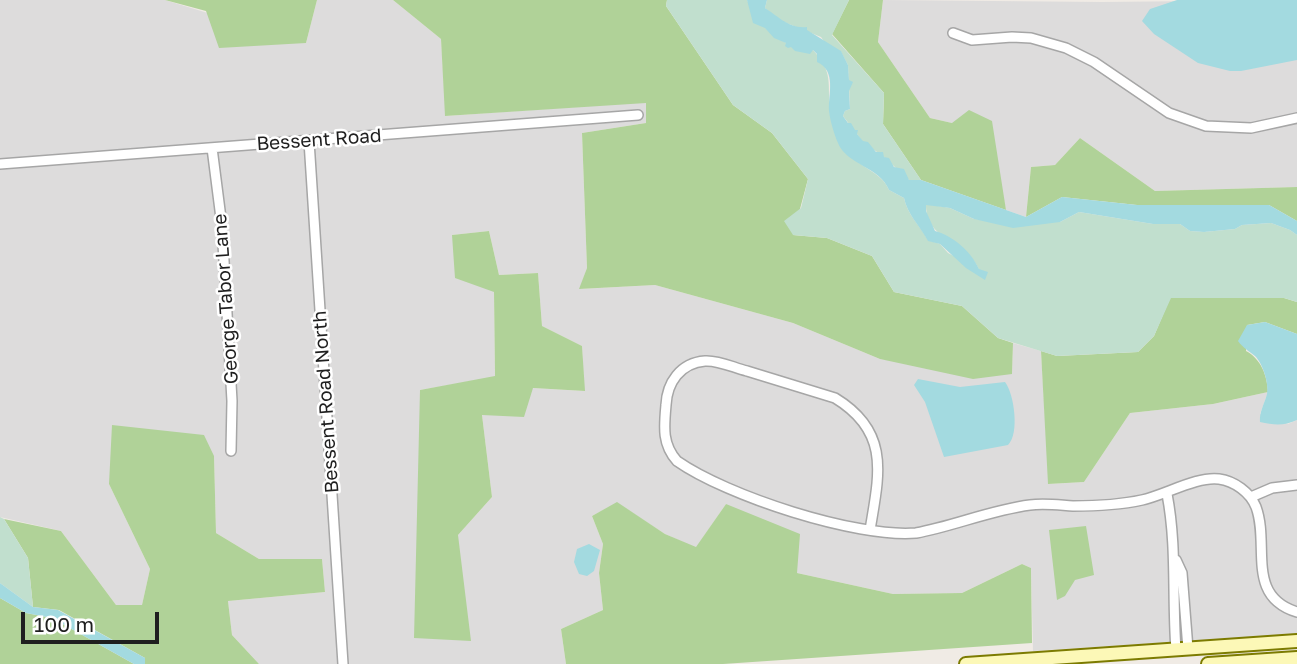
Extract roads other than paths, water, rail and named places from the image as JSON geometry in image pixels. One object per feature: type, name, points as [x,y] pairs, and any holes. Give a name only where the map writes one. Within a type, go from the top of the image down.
[{"type":"street","points":[[953,33],[972,40],[1031,38],[1066,48],[1094,62],[1169,113],[1206,127],[1251,128],[1297,118]]},
{"type":"street","name":"Bessent Road","points":[[0,164],[638,115]]},
{"type":"street","name":"Bessent Road North","points":[[309,141],[343,664]]},
{"type":"street","name":"George Tabor Lane","points":[[212,148],[222,226],[232,401],[232,451]]},
{"type":"street","points":[[870,530],[878,479],[878,456],[876,445],[864,423],[848,406],[835,398],[716,362],[693,363],[681,370],[672,380],[666,392],[663,433],[670,453],[677,461],[723,485],[759,499],[830,522],[870,530],[916,533],[1032,505],[1099,506],[1142,500],[1205,480],[1218,479],[1242,489],[1251,498],[1259,522],[1263,577],[1267,591],[1283,607],[1297,612]]},
{"type":"street","points":[[1251,498],[1272,488],[1297,485]]},
{"type":"street","points":[[1167,494],[1175,559],[1172,575],[1173,611],[1182,649]]},
{"type":"street","points":[[1175,559],[1182,573],[1185,610],[1182,649]]},
{"type":"street","points":[[1173,611],[1185,610]]},
{"type":"street","points":[[966,664],[1297,641]]},
{"type":"street","points":[[1208,664],[1297,658]]},
{"type":"water","points":[[747,0],[767,0],[765,8],[779,18],[795,26],[807,27],[807,30],[841,51],[848,65],[849,80],[853,82],[849,91],[850,109],[845,111],[843,116],[858,130],[857,134],[863,141],[868,142],[876,152],[883,152],[884,157],[889,158],[894,167],[904,169],[909,180],[921,180],[1026,217],[1062,197],[1137,205],[1269,205],[1297,221],[1297,235],[1271,223],[1204,232],[1190,231],[1180,224],[1153,224],[1079,212],[1060,222],[1013,228],[974,219],[950,208],[926,205],[935,231],[961,245],[979,269],[988,272],[985,280],[966,268],[940,244],[928,241],[911,215],[904,198],[889,190],[878,176],[842,150],[830,115],[829,77],[823,66],[817,62],[817,54],[813,50],[810,54],[788,48],[786,43],[774,38],[765,28],[753,23]]},
{"type":"water","points":[[1177,0],[1297,0],[1297,60],[1241,71],[1198,63],[1154,34],[1142,21],[1150,9]]},
{"type":"water","points":[[1265,322],[1297,334],[1297,420],[1288,423],[1260,422],[1267,394],[1265,374],[1258,359],[1238,341],[1247,325]]},
{"type":"water","points":[[918,379],[960,387],[1005,382],[1011,395],[1014,414],[1012,440],[1008,445],[944,457],[925,402],[914,385]]},
{"type":"water","points":[[589,544],[600,550],[594,571],[587,576],[579,574],[574,562],[577,549]]},
{"type":"water","points":[[0,583],[33,607],[58,610],[145,658],[145,664],[134,664],[52,618],[26,613],[0,598]]}]
